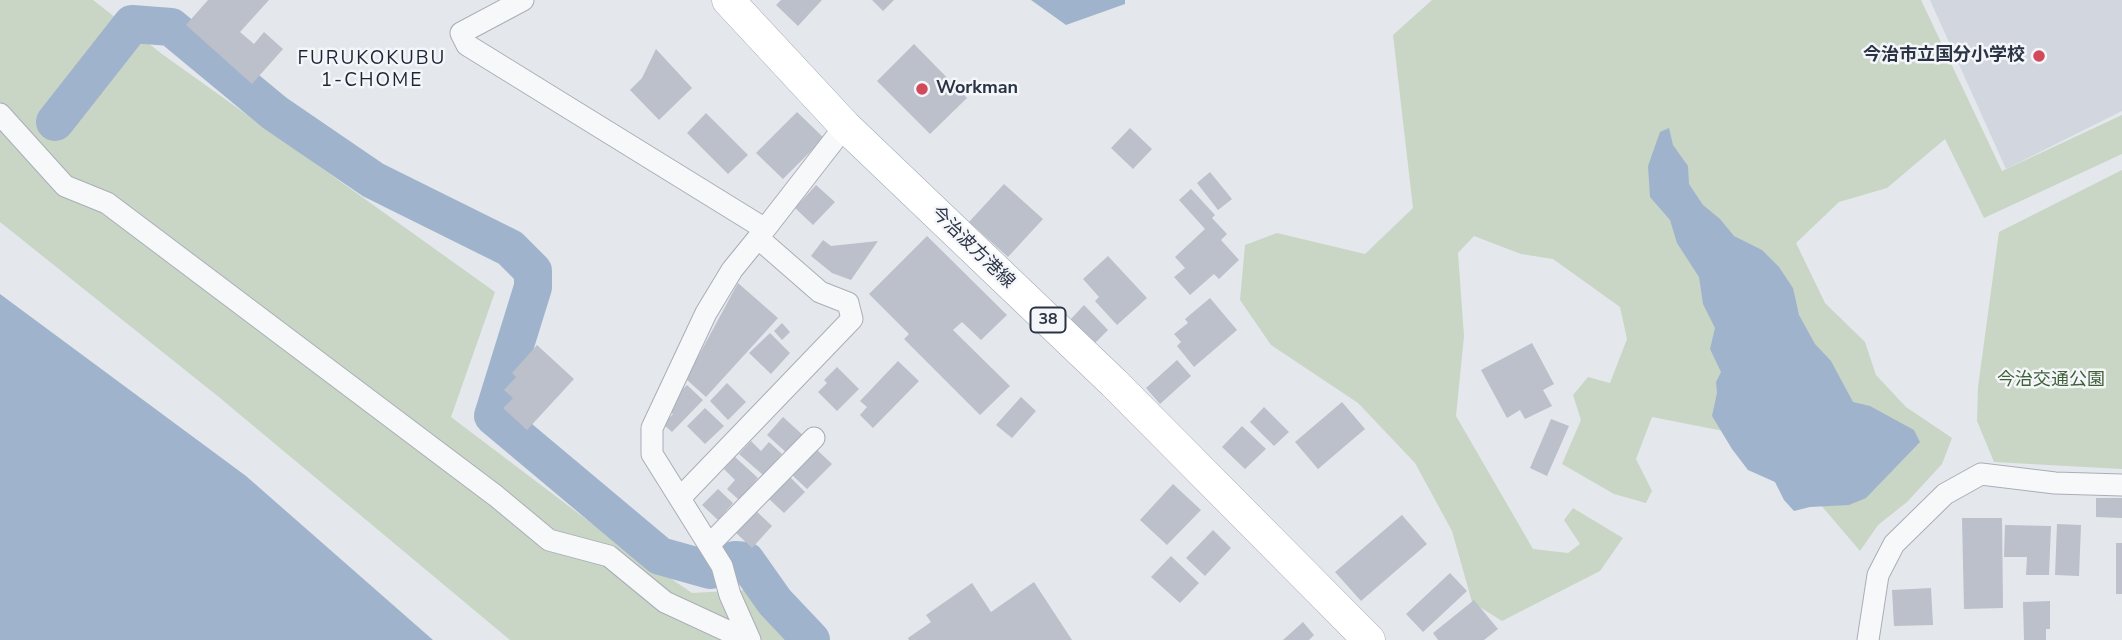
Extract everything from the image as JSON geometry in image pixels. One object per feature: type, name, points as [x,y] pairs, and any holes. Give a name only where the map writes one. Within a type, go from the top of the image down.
[{"type":"main road","name":"今治波方港線","points":[[728,0],[845,126],[1114,383],[1369,640]]},
{"type":"street","points":[[523,0],[461,33],[467,45],[762,233],[820,292],[848,303],[852,319],[680,498]]},
{"type":"street","points":[[0,114],[65,186],[107,203],[496,496],[550,540],[609,556],[665,602],[749,640]]},
{"type":"street","points":[[749,640],[730,595],[722,566],[652,454],[652,428],[706,313],[732,270],[845,126]]},
{"type":"street","points":[[709,545],[814,438]]},
{"type":"street","points":[[1868,640],[1878,575],[1894,544],[1945,494],[1981,474],[2055,483],[2122,485]]},
{"type":"shaded area","name":"今治市立国分小学校","points":[[1930,0],[2122,0],[2122,111],[2006,169]]},
{"type":"green space","points":[[0,0],[93,0],[162,54],[495,292],[451,417],[603,532],[692,593],[747,590],[791,640],[510,640],[220,398],[0,222]]},
{"type":"green space","points":[[1432,0],[1921,0],[2002,171],[2122,115],[2122,154],[1984,218],[1945,139],[1887,188],[1839,202],[1796,243],[1825,303],[1865,342],[1876,375],[1906,407],[1952,438],[1942,464],[1907,502],[1878,525],[1860,551],[1814,497],[1744,435],[1652,417],[1636,459],[1652,491],[1646,503],[1614,494],[1562,464],[1581,420],[1573,395],[1588,377],[1610,383],[1627,339],[1620,307],[1553,259],[1521,254],[1474,236],[1458,253],[1464,336],[1456,416],[1533,549],[1568,553],[1580,544],[1564,520],[1573,508],[1623,538],[1600,571],[1502,621],[1472,602],[1452,531],[1415,463],[1358,403],[1271,345],[1240,300],[1245,245],[1277,233],[1365,254],[1413,208],[1393,35]]},
{"type":"green space","name":"今治交通公園","points":[[2122,170],[2122,469],[1994,462],[1977,421],[1978,387],[1999,232]]},
{"type":"water","points":[[1031,0],[1125,0],[1125,4],[1066,25]]},
{"type":"water","points":[[1669,128],[1673,145],[1688,166],[1689,184],[1703,205],[1720,219],[1734,236],[1762,250],[1779,267],[1793,288],[1799,315],[1815,344],[1831,361],[1853,402],[1870,406],[1914,430],[1920,442],[1866,498],[1849,505],[1810,507],[1794,511],[1784,500],[1775,482],[1748,470],[1712,416],[1717,393],[1716,382],[1721,372],[1710,349],[1715,328],[1703,304],[1699,277],[1677,243],[1670,220],[1650,197],[1648,166],[1660,132]]},
{"type":"water","points":[[0,294],[246,476],[433,640],[0,640]]},
{"type":"building","points":[[208,0],[269,0],[240,32],[254,44],[264,32],[283,49],[252,84],[186,25]]},
{"type":"building","points":[[781,0],[822,0],[798,26],[776,5]]},
{"type":"building","points":[[872,0],[894,0],[883,11]]},
{"type":"building","name":"Workman","points":[[914,44],[967,98],[930,134],[877,81]]},
{"type":"building","points":[[656,49],[692,88],[659,120],[630,90],[642,78]]},
{"type":"building","points":[[797,112],[824,138],[783,179],[756,153]]},
{"type":"building","points":[[706,113],[748,155],[728,174],[687,133]]},
{"type":"building","points":[[1130,128],[1152,149],[1133,169],[1111,148]]},
{"type":"building","points":[[1210,172],[1232,199],[1218,210],[1197,183]]},
{"type":"building","points":[[1004,184],[1043,219],[1008,257],[969,222]]},
{"type":"building","points":[[816,185],[835,202],[813,225],[795,208]]},
{"type":"building","points":[[1191,189],[1215,215],[1212,218],[1227,234],[1221,240],[1239,260],[1219,279],[1214,274],[1190,295],[1174,277],[1185,268],[1175,257],[1205,229],[1179,200]]},
{"type":"building","points":[[927,236],[1007,315],[981,340],[962,322],[953,330],[1010,386],[980,415],[904,339],[909,334],[869,294]]},
{"type":"building","points":[[823,240],[831,246],[878,241],[851,280],[832,273],[811,256]]},
{"type":"building","points":[[1108,256],[1147,298],[1117,325],[1095,301],[1099,297],[1083,279]]},
{"type":"building","points":[[738,283],[778,318],[706,397],[686,379]]},
{"type":"building","points":[[1210,298],[1237,330],[1194,367],[1177,346],[1181,342],[1174,334],[1188,323],[1185,319]]},
{"type":"building","points":[[1084,305],[1108,330],[1094,344],[1070,320]]},
{"type":"building","points":[[782,323],[790,332],[782,340],[774,331]]},
{"type":"building","points":[[770,333],[790,353],[771,374],[749,353]]},
{"type":"building","points":[[1532,343],[1554,384],[1543,390],[1552,406],[1525,419],[1520,410],[1507,418],[1481,370]]},
{"type":"building","points":[[537,345],[574,379],[527,430],[503,408],[513,398],[504,390],[516,377],[512,373]]},
{"type":"building","points":[[1177,360],[1191,376],[1160,404],[1146,388]]},
{"type":"building","points":[[898,361],[919,381],[873,428],[860,415],[867,407],[860,401]]},
{"type":"building","points":[[837,367],[859,389],[837,411],[818,392],[827,383],[824,380]]},
{"type":"building","points":[[727,383],[746,402],[728,420],[710,401]]},
{"type":"building","points":[[687,385],[703,400],[672,432],[663,424],[673,414],[670,411],[675,407],[670,402]]},
{"type":"building","points":[[1021,397],[1036,411],[1012,438],[996,425]]},
{"type":"building","points":[[1342,402],[1365,429],[1318,469],[1295,442]]},
{"type":"building","points":[[1264,407],[1289,432],[1274,446],[1250,422]]},
{"type":"building","points":[[705,408],[724,426],[705,444],[687,426]]},
{"type":"building","points":[[783,417],[805,437],[789,455],[767,435]]},
{"type":"building","points":[[1551,419],[1569,426],[1547,476],[1530,468]]},
{"type":"building","points":[[1242,426],[1266,449],[1245,469],[1222,447]]},
{"type":"building","points":[[751,441],[761,451],[769,442],[782,454],[763,475],[739,454]]},
{"type":"building","points":[[815,448],[832,464],[807,489],[791,474]]},
{"type":"building","points":[[735,457],[758,478],[739,500],[727,489],[735,480],[724,469]]},
{"type":"building","points":[[789,476],[805,492],[784,513],[768,498]]},
{"type":"building","points":[[1173,484],[1201,510],[1167,545],[1140,520]]},
{"type":"building","points":[[718,489],[733,503],[718,520],[702,505]]},
{"type":"building","points":[[2096,498],[2122,498],[2122,518],[2096,517]]},
{"type":"building","points":[[754,509],[772,526],[752,548],[734,531]]},
{"type":"building","points":[[1402,515],[1427,544],[1361,601],[1335,572]]},
{"type":"building","points":[[1962,518],[2002,518],[2003,608],[1964,609]]},
{"type":"building","points":[[2057,524],[2081,525],[2079,576],[2055,575]]},
{"type":"building","points":[[2005,525],[2051,526],[2049,575],[2026,575],[2027,557],[2004,557]]},
{"type":"building","points":[[1213,530],[1231,548],[1205,576],[1186,558]]},
{"type":"building","points":[[2116,543],[2122,543],[2122,594],[2116,594]]},
{"type":"building","points":[[1171,556],[1199,583],[1180,603],[1151,577]]},
{"type":"building","points":[[1450,573],[1467,591],[1423,632],[1406,614]]},
{"type":"building","points":[[1034,582],[1072,640],[908,638],[931,622],[926,615],[972,583],[991,612]]},
{"type":"building","points":[[1931,588],[1933,625],[1894,626],[1892,590]]},
{"type":"building","points":[[1474,600],[1498,629],[1484,640],[1438,640],[1433,633]]},
{"type":"building","points":[[2050,601],[2050,629],[2046,629],[2046,640],[2024,640],[2023,602]]},
{"type":"building","points":[[1303,622],[1314,635],[1309,640],[1283,640]]},
{"type":"waterway","points":[[55,122],[132,24],[171,27],[275,113],[373,180],[510,248],[533,271],[533,287],[493,416],[660,556],[710,570],[735,560],[746,561],[775,602],[811,640]]},
{"type":"place","name":"今治市立国分小学校","points":[[2039,56]]},
{"type":"place","name":"Workman","points":[[922,89]]},
{"type":"district","name":"FURUKOKUBU 1-CHOME","points":[[372,70]]}]
